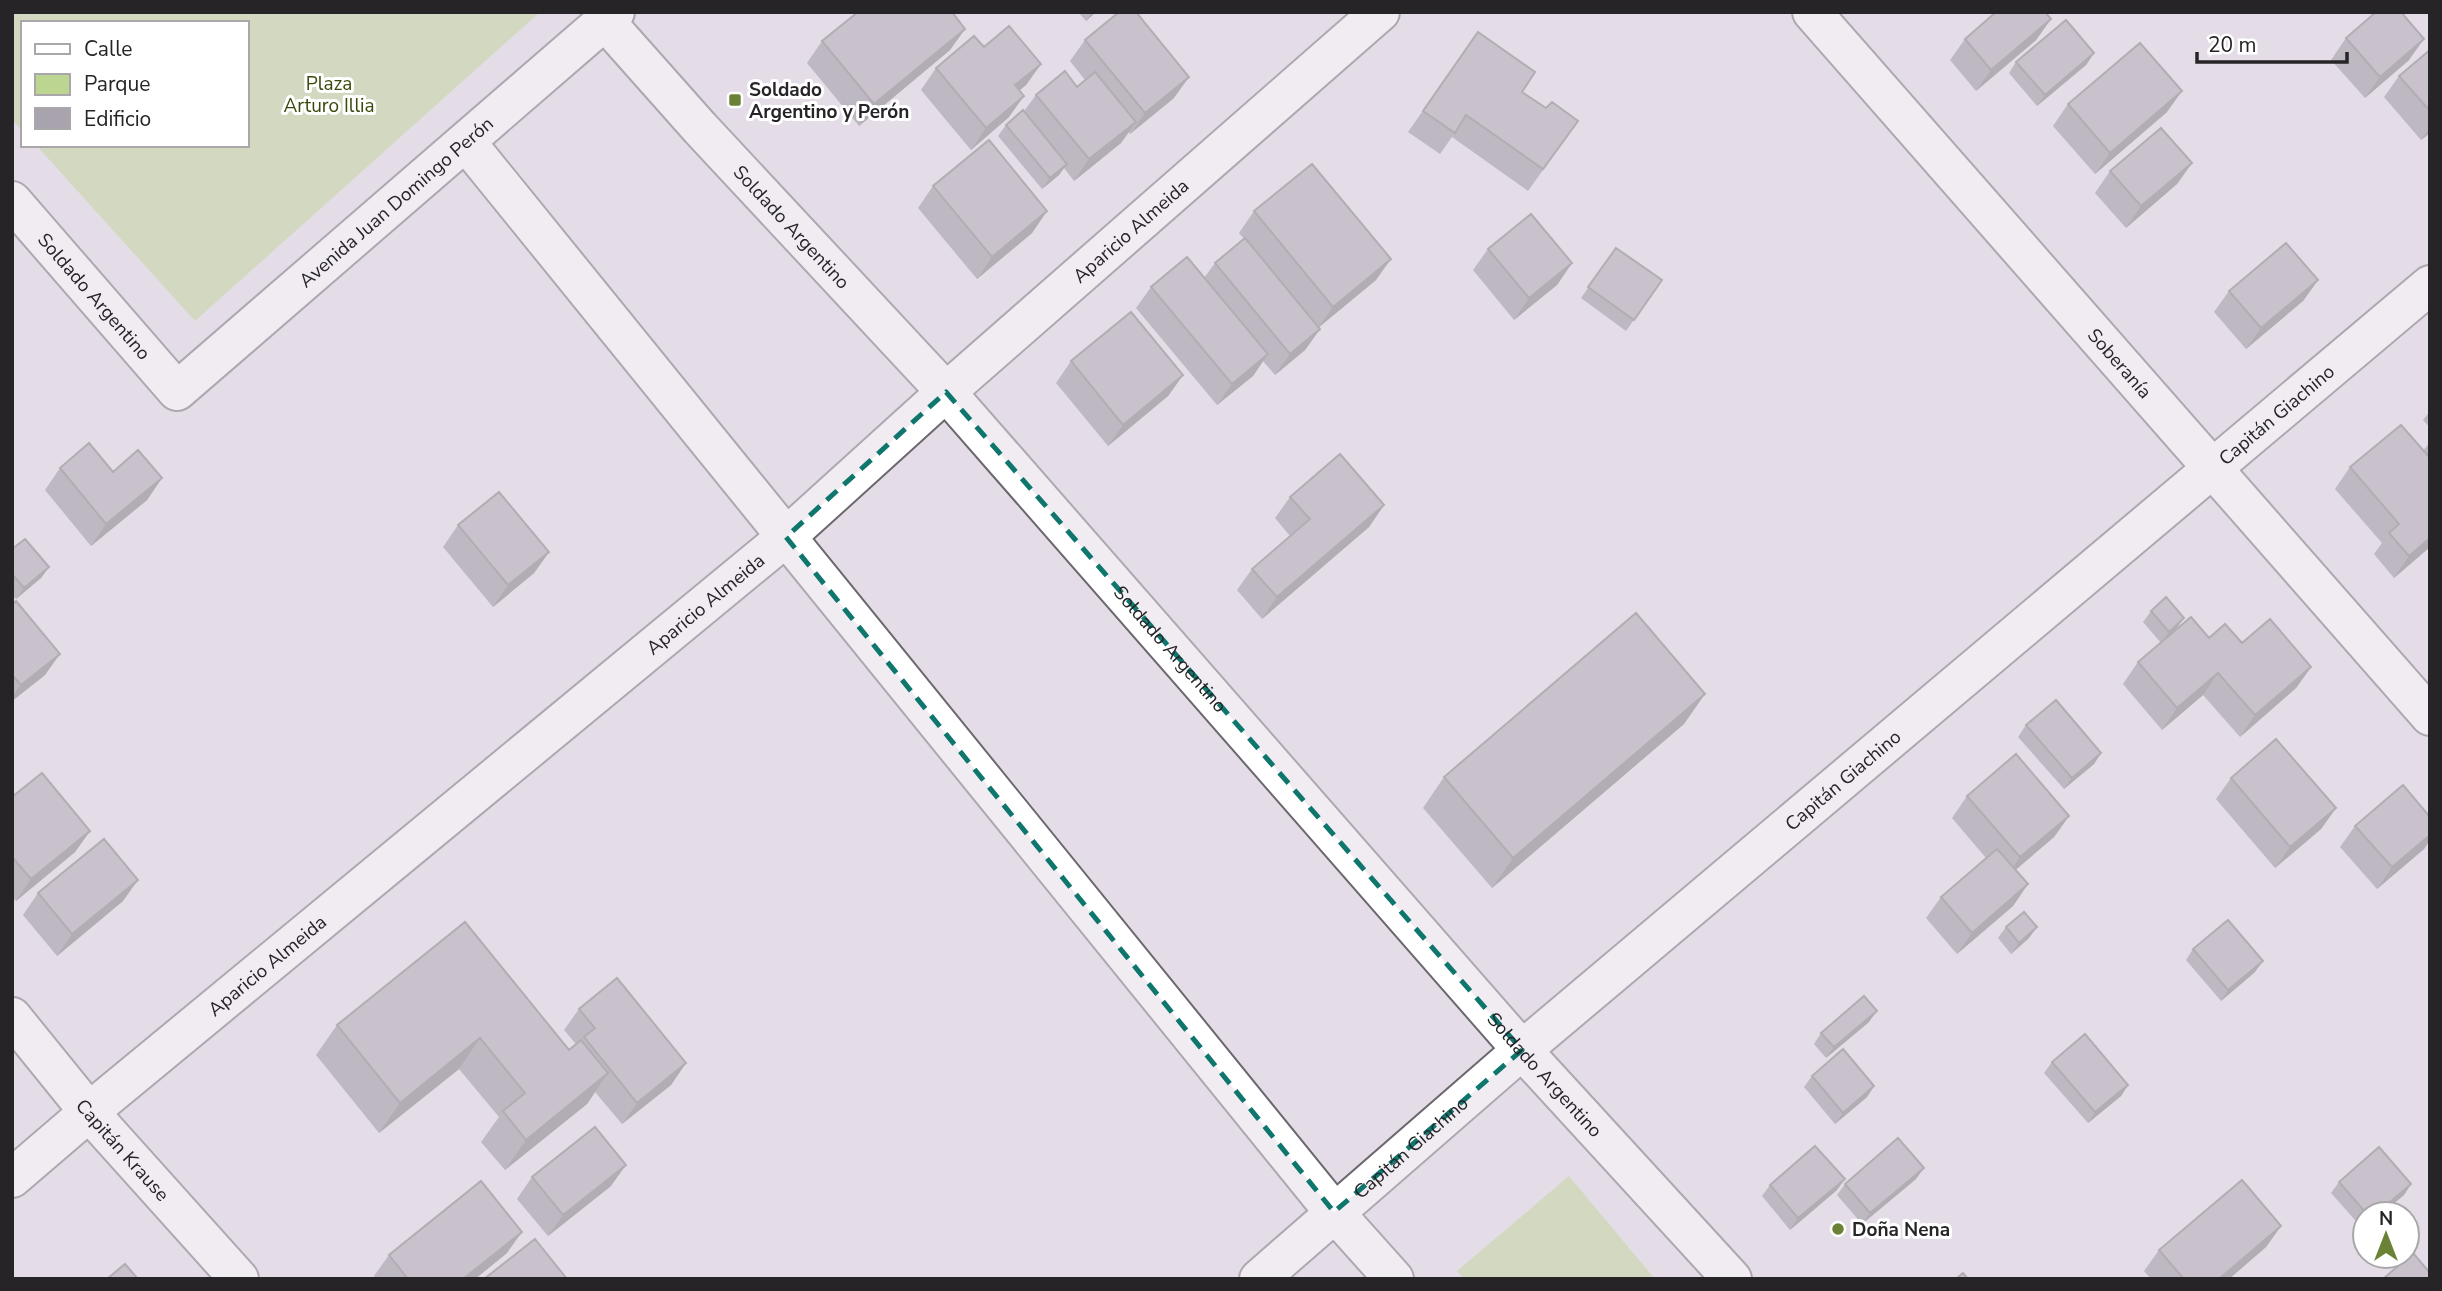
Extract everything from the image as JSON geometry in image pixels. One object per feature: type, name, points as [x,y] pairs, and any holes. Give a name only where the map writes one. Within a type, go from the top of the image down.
[{"type":"street","name":"Aparicio Almeida","points":[[12,1178],[89,1111],[786,537],[946,392],[1380,12]]},
{"type":"street","name":"Soberanía","points":[[1812,12],[2430,716]]},
{"type":"street","name":"Soldado Argentino","points":[[610,17],[700,128],[946,392],[1522,1050],[1732,1279]]},
{"type":"street","name":"Avenida Juan Domingo Perón","points":[[177,391],[610,17]]},
{"type":"street","points":[[466,142],[1334,1212],[1394,1279]]},
{"type":"street","name":"Soldado Argentino","points":[[12,201],[177,391]]},
{"type":"street","name":"Capitán Giachino","points":[[1259,1279],[1522,1050],[2430,285]]},
{"type":"street","name":"Capitán Krause","points":[[12,1017],[89,1111],[239,1279]]},
{"type":"highlighted area","points":[[946,392],[1522,1050],[1334,1212],[786,537]]},
{"type":"green space","name":"Plaza Arturo Illia","points":[[12,12],[540,12],[195,321],[38,147],[248,147],[248,21],[21,21],[21,129],[12,120]]},
{"type":"green space","points":[[1569,1176],[1655,1279],[1464,1279],[1457,1271]]},
{"type":"building","points":[[858,12],[952,12],[965,29],[874,104],[822,41]]},
{"type":"building","points":[[1119,12],[1136,12],[1189,77],[1145,113],[1085,40]]},
{"type":"building","points":[[1996,12],[2045,12],[2051,19],[1991,70],[1965,39]]},
{"type":"building","points":[[2376,12],[2401,12],[2424,39],[2380,77],[2346,38]]},
{"type":"building","points":[[2066,20],[2094,53],[2045,95],[2016,62]]},
{"type":"building","points":[[1009,26],[1041,64],[1015,85],[1024,96],[986,128],[936,68],[974,36],[984,47]]},
{"type":"building","points":[[1478,32],[1535,72],[1522,92],[1546,108],[1552,102],[1578,121],[1543,169],[1466,115],[1455,133],[1423,111]]},
{"type":"building","points":[[2140,43],[2182,91],[2110,153],[2068,104]]},
{"type":"building","points":[[2430,50],[2430,111],[2399,76]]},
{"type":"building","points":[[1065,71],[1077,87],[1095,72],[1136,122],[1089,159],[1036,95]]},
{"type":"building","points":[[1023,110],[1067,164],[1050,178],[1006,125]]},
{"type":"building","points":[[2161,128],[2192,163],[2141,206],[2110,171]]},
{"type":"building","points":[[989,140],[1047,211],[992,257],[933,186]]},
{"type":"building","points":[[1312,164],[1391,259],[1333,307],[1254,211]]},
{"type":"building","points":[[1531,214],[1572,263],[1529,298],[1488,249]]},
{"type":"building","points":[[1245,238],[1320,329],[1290,354],[1215,263]]},
{"type":"building","points":[[2286,243],[2318,280],[2261,328],[2229,291]]},
{"type":"building","points":[[1616,248],[1662,280],[1634,320],[1588,287]]},
{"type":"building","points":[[1187,257],[1268,354],[1232,384],[1151,287]]},
{"type":"building","points":[[1131,312],[1183,375],[1123,425],[1071,361]]},
{"type":"building","points":[[2401,425],[2430,458],[2430,538],[2409,556],[2389,533],[2399,524],[2350,467]]},
{"type":"building","points":[[89,443],[113,472],[138,450],[162,478],[106,524],[60,468]]},
{"type":"building","points":[[1340,454],[1384,505],[1277,597],[1252,569],[1310,519],[1290,497]]},
{"type":"building","points":[[499,492],[549,552],[508,585],[458,525]]},
{"type":"building","points":[[25,539],[49,567],[24,588],[12,574],[12,549]]},
{"type":"building","points":[[2166,597],[2184,618],[2169,632],[2151,611]]},
{"type":"building","points":[[16,601],[60,654],[21,685],[12,675],[12,605]]},
{"type":"building","points":[[1636,613],[1705,694],[1513,858],[1444,777]]},
{"type":"building","points":[[2191,617],[2209,638],[2225,624],[2242,643],[2270,619],[2311,667],[2255,715],[2218,673],[2177,708],[2138,662]]},
{"type":"building","points":[[2056,700],[2101,753],[2072,778],[2026,725]]},
{"type":"building","points":[[2276,739],[2336,808],[2290,847],[2231,778]]},
{"type":"building","points":[[2016,754],[2069,816],[2020,857],[1967,796]]},
{"type":"building","points":[[42,773],[90,831],[31,879],[12,857],[12,797]]},
{"type":"building","points":[[2403,785],[2430,817],[2430,835],[2392,867],[2355,826]]},
{"type":"building","points":[[104,839],[138,880],[72,934],[38,893]]},
{"type":"building","points":[[1997,849],[2028,884],[1972,933],[1941,897]]},
{"type":"building","points":[[2024,912],[2037,927],[2019,943],[2006,927]]},
{"type":"building","points":[[2228,920],[2263,961],[2228,990],[2193,949]]},
{"type":"building","points":[[465,922],[569,1050],[581,1040],[608,1073],[526,1140],[503,1111],[525,1093],[480,1038],[400,1103],[337,1025]]},
{"type":"building","points":[[617,978],[686,1063],[637,1103],[584,1037],[595,1028],[579,1009]]},
{"type":"building","points":[[1864,996],[1877,1011],[1834,1047],[1821,1033]]},
{"type":"building","points":[[2085,1034],[2128,1085],[2095,1112],[2052,1062]]},
{"type":"building","points":[[1843,1049],[1874,1086],[1843,1113],[1812,1076]]},
{"type":"building","points":[[595,1127],[626,1165],[563,1215],[532,1177]]},
{"type":"building","points":[[1898,1138],[1924,1168],[1870,1213],[1845,1184]]},
{"type":"building","points":[[1815,1146],[1845,1179],[1798,1218],[1770,1185]]},
{"type":"building","points":[[2379,1147],[2411,1184],[2392,1200],[2355,1200],[2339,1182]]},
{"type":"building","points":[[2242,1180],[2281,1226],[2219,1279],[2184,1279],[2159,1250]]},
{"type":"building","points":[[481,1181],[522,1232],[463,1279],[408,1279],[389,1255]]},
{"type":"building","points":[[535,1239],[567,1279],[484,1279]]},
{"type":"building","points":[[2421,1262],[2430,1273],[2430,1279],[2383,1279],[2393,1270],[2421,1270]]},
{"type":"building","points":[[125,1264],[138,1279],[107,1279]]},
{"type":"building","points":[[1963,1273],[1968,1279],[1956,1279]]},
{"type":"place","name":"Soldado Argentino y Perón","points":[[735,100]]},
{"type":"place","name":"Doña Nena","points":[[1838,1229]]}]
